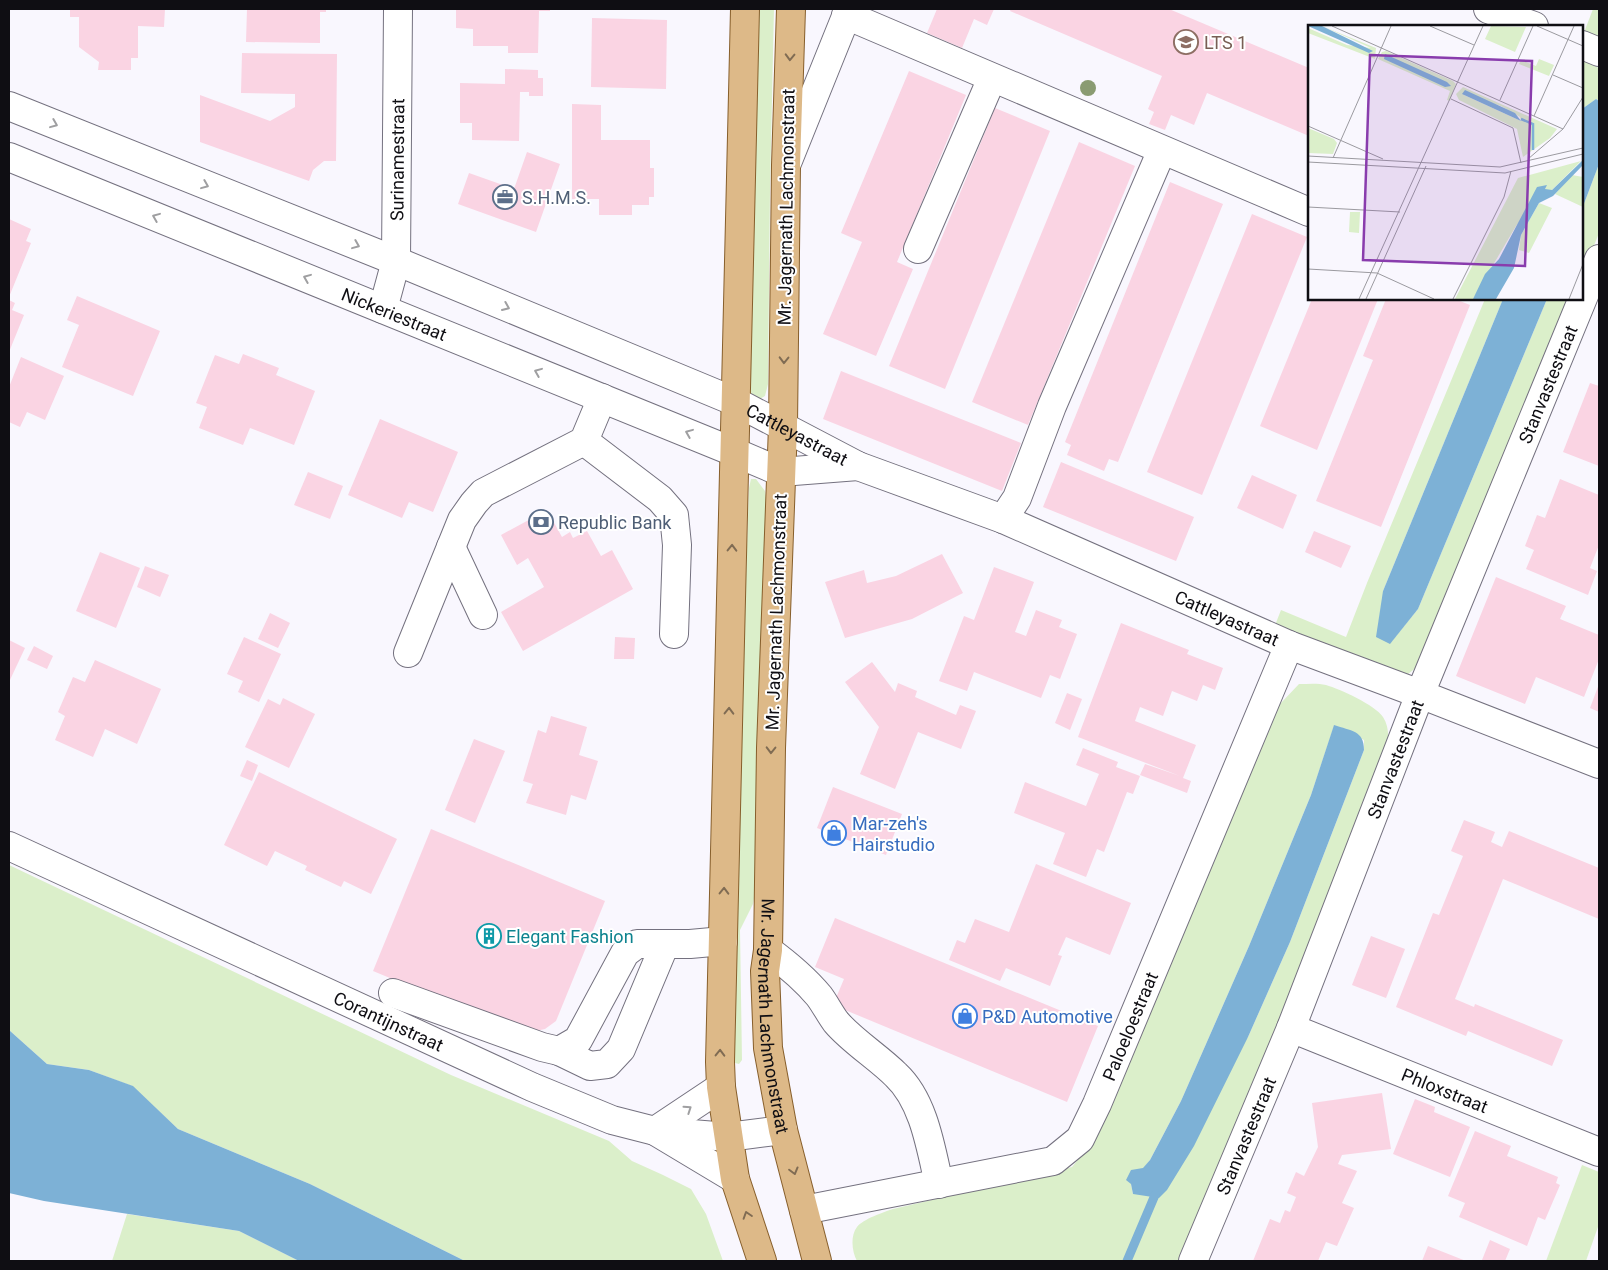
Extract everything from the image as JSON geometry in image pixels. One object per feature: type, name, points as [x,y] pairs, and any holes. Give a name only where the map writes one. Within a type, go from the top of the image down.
[{"type":"main road","points":[[745,9],[720,1062],[721,1087],[735,1179],[762,1261]]},
{"type":"main road","name":"Mr. Jagernath Lachmonstraat","points":[[791,9],[786,165],[783,426],[771,748],[768,950],[765,971],[768,1048],[783,1130],[817,1261]]},
{"type":"main road","points":[[804,1210],[836,1261]]},
{"type":"street","name":"Surinamestraat","points":[[383,309],[396,261],[398,9]]},
{"type":"street","points":[[1492,9],[1532,25]]},
{"type":"street","points":[[786,165],[848,12],[992,78],[1308,212]]},
{"type":"street","points":[[1583,45],[1599,52]]},
{"type":"street","points":[[918,249],[992,78]]},
{"type":"street","points":[[9,106],[396,261],[736,402]]},
{"type":"street","points":[[1003,520],[1017,498],[1052,406],[1162,150]]},
{"type":"street","name":"Nickeriestraat","points":[[9,158],[780,472]]},
{"type":"street","name":"Stanvastestraat","points":[[1583,298],[1599,259]]},
{"type":"street","name":"Stanvastestraat","points":[[1193,1261],[1291,1028],[1420,694],[1582,300]]},
{"type":"street","points":[[408,653],[462,520],[474,503],[483,493],[584,442],[602,398]]},
{"type":"street","name":"Cattleyastraat","points":[[736,402],[858,466],[1003,520],[1289,645],[1599,764]]},
{"type":"street","points":[[584,442],[660,498],[674,515],[677,545],[674,634]]},
{"type":"street","name":"Cattleyastraat","points":[[780,472],[858,466]]},
{"type":"street","points":[[451,547],[483,616]]},
{"type":"street","name":"Paloeloestraat","points":[[804,1210],[1053,1162],[1080,1140],[1289,645]]},
{"type":"street","name":"Corantijnstraat","points":[[9,846],[532,1087],[612,1120],[655,1131],[728,1136],[783,1130]]},
{"type":"street","points":[[559,1051],[578,1040],[625,953],[637,944],[690,944],[723,941]]},
{"type":"street","points":[[394,993],[542,1047],[559,1051],[590,1066],[607,1064],[621,1048],[665,944]]},
{"type":"street","points":[[768,950],[806,980],[836,1022],[898,1076],[917,1104],[927,1132],[939,1184]]},
{"type":"street","name":"Phloxstraat","points":[[1291,1028],[1599,1152]]},
{"type":"street","points":[[721,1087],[655,1131],[735,1179]]},
{"type":"green space","points":[[755,9],[774,9],[768,384],[765,396],[760,399],[752,398],[749,392]]},
{"type":"green space","points":[[1593,9],[1599,9],[1599,41],[1583,35]]},
{"type":"green space","points":[[1584,61],[1599,68],[1599,101],[1596,99],[1583,108]]},
{"type":"green space","points":[[1599,164],[1599,233],[1583,273],[1583,206]]},
{"type":"green space","points":[[1485,300],[1503,300],[1383,591],[1390,643],[1418,609],[1547,300],[1573,300],[1418,666],[1407,675],[1272,633],[1281,610],[1346,637]]},
{"type":"green space","points":[[751,479],[756,479],[765,491],[767,504],[756,888],[753,904],[740,930],[742,1060],[739,1064],[735,1063],[732,1059],[732,985],[749,488]]},
{"type":"green space","points":[[1299,684],[1323,684],[1340,690],[1379,712],[1386,722],[1388,732],[1387,748],[1385,758],[1181,1261],[857,1261],[853,1249],[853,1235],[860,1224],[879,1214],[893,1209],[1072,1167],[1088,1147],[1280,704]],"holes":[[[1334,726],[1364,740],[1364,750],[1290,942],[1248,1037],[1133,1194],[1131,1184],[1150,1160],[1181,1101],[1249,946],[1311,795]]]},
{"type":"green space","points":[[9,865],[451,1075],[609,1141],[632,1161],[691,1189],[706,1214],[723,1261],[465,1261],[310,1184],[178,1129],[132,1086],[89,1070],[47,1064],[9,1030]]},
{"type":"green space","points":[[1582,1165],[1599,1172],[1599,1224],[1586,1261],[1546,1261]]},
{"type":"green space","points":[[127,1214],[239,1231],[299,1261],[112,1261]]},
{"type":"water","points":[[1596,99],[1599,101],[1599,164],[1583,206],[1583,108]]},
{"type":"water","points":[[1503,300],[1547,300],[1418,609],[1390,644],[1376,637],[1383,591]]},
{"type":"water","points":[[1334,725],[1351,730],[1359,735],[1362,738],[1364,750],[1290,942],[1248,1037],[1194,1146],[1167,1190],[1159,1198],[1133,1194],[1131,1184],[1126,1180],[1131,1170],[1143,1168],[1150,1160],[1181,1101],[1249,946],[1311,795]]},
{"type":"water","points":[[9,1030],[47,1064],[89,1070],[133,1086],[178,1129],[310,1184],[465,1261],[299,1261],[239,1231],[44,1201],[9,1193]]},
{"type":"building","points":[[70,9],[165,9],[164,27],[138,26],[138,58],[131,58],[131,70],[98,70],[99,62],[79,47],[79,17],[70,17]]},
{"type":"building","points":[[247,9],[326,9],[326,12],[320,12],[320,43],[246,42]]},
{"type":"building","points":[[456,9],[550,9],[550,11],[539,11],[538,53],[508,53],[508,46],[473,46],[473,29],[456,28]]},
{"type":"building","points":[[937,9],[994,9],[987,25],[974,19],[962,48],[927,33]]},
{"type":"building","points":[[1011,9],[1169,9],[1308,68],[1308,136],[1207,93],[1194,125],[1171,115],[1165,130],[1149,124],[1154,112],[1148,109],[1162,76],[1010,11]]},
{"type":"building","points":[[592,18],[667,20],[666,89],[591,87]]},
{"type":"building","points":[[242,53],[337,54],[336,161],[324,161],[313,170],[309,181],[200,142],[200,95],[270,121],[295,107],[295,94],[241,93]]},
{"type":"building","points":[[505,69],[538,70],[538,78],[543,78],[543,96],[529,96],[529,92],[520,92],[519,141],[472,140],[472,123],[460,123],[460,83],[505,84]]},
{"type":"building","points":[[909,71],[966,95],[897,262],[913,269],[876,356],[823,334],[862,242],[841,233]]},
{"type":"building","points":[[572,104],[601,105],[601,140],[650,140],[650,168],[654,168],[654,197],[649,197],[649,205],[632,205],[632,215],[599,215],[599,199],[572,199]]},
{"type":"building","points":[[995,108],[1050,131],[945,389],[889,366]]},
{"type":"building","points":[[1079,142],[1135,166],[1028,425],[972,402]]},
{"type":"building","name":"S.H.M.S.","points":[[527,152],[560,164],[536,232],[458,204],[469,173],[514,189]]},
{"type":"building","points":[[1170,182],[1223,204],[1118,462],[1109,459],[1104,471],[1067,455],[1071,445],[1065,442]]},
{"type":"building","points":[[1252,214],[1307,237],[1202,495],[1147,472]]},
{"type":"building","points":[[9,219],[31,229],[26,241],[31,243],[9,297]]},
{"type":"building","points":[[77,296],[160,331],[133,396],[62,367],[79,325],[67,320]]},
{"type":"building","points":[[9,300],[15,303],[12,310],[24,315],[9,352]]},
{"type":"building","points":[[1312,300],[1378,300],[1317,450],[1260,426]]},
{"type":"building","points":[[1386,300],[1458,300],[1470,305],[1381,527],[1316,501],[1373,360],[1363,356]]},
{"type":"building","points":[[243,354],[279,368],[276,375],[315,391],[294,445],[250,428],[243,445],[199,428],[207,407],[196,403],[215,355],[239,364]]},
{"type":"building","points":[[21,357],[64,376],[45,420],[27,412],[20,427],[9,422],[9,387]]},
{"type":"building","points":[[841,371],[1021,443],[1002,491],[823,419]]},
{"type":"building","points":[[1590,383],[1599,386],[1599,466],[1563,452]]},
{"type":"building","points":[[380,419],[458,452],[433,512],[409,502],[402,518],[348,495]]},
{"type":"building","points":[[1061,462],[1194,517],[1176,561],[1043,507]]},
{"type":"building","points":[[308,472],[343,486],[330,519],[294,505]]},
{"type":"building","points":[[1252,475],[1297,495],[1283,529],[1237,508]]},
{"type":"building","points":[[1560,479],[1599,495],[1599,545],[1590,568],[1597,571],[1588,595],[1526,569],[1534,550],[1525,546],[1537,515],[1545,518]]},
{"type":"building","points":[[547,510],[562,537],[570,532],[573,538],[587,531],[601,556],[612,550],[633,589],[523,651],[501,612],[544,587],[528,558],[517,565],[501,535]]},
{"type":"building","points":[[1314,531],[1351,546],[1341,568],[1305,552]]},
{"type":"building","points":[[100,552],[140,568],[116,628],[76,611]]},
{"type":"building","points":[[942,554],[963,593],[912,619],[845,638],[825,582],[864,570],[867,583],[896,576]]},
{"type":"building","points":[[145,566],[169,575],[160,597],[137,587]]},
{"type":"building","points":[[994,567],[1034,582],[1015,632],[1026,636],[1036,610],[1062,620],[1059,627],[1077,634],[1060,679],[1050,675],[1041,698],[974,672],[967,691],[939,681],[964,616],[974,620]]},
{"type":"building","points":[[1496,577],[1566,606],[1560,619],[1599,635],[1599,659],[1584,697],[1536,677],[1525,704],[1456,676]]},
{"type":"building","points":[[270,613],[290,623],[278,648],[258,639]]},
{"type":"building","points":[[1121,623],[1189,650],[1187,654],[1223,668],[1215,690],[1203,685],[1197,701],[1172,691],[1163,716],[1140,707],[1135,721],[1196,745],[1183,778],[1191,781],[1187,793],[1140,775],[1145,764],[1180,776],[1078,737]]},
{"type":"building","points":[[244,637],[281,654],[259,702],[238,692],[243,681],[227,674]]},
{"type":"building","points":[[615,637],[635,638],[634,659],[614,659]]},
{"type":"building","points":[[9,640],[25,648],[9,682]]},
{"type":"building","points":[[34,646],[53,656],[47,669],[27,660]]},
{"type":"building","points":[[95,660],[161,689],[137,744],[105,729],[93,757],[55,740],[65,716],[58,712],[73,677],[85,682]]},
{"type":"building","points":[[872,662],[895,692],[898,683],[917,691],[915,697],[956,715],[960,705],[976,711],[961,749],[918,732],[895,789],[860,774],[879,727],[845,682]]},
{"type":"building","points":[[1599,684],[1599,712],[1590,708]]},
{"type":"building","points":[[1067,693],[1082,699],[1070,730],[1055,723]]},
{"type":"building","points":[[283,698],[315,714],[289,768],[245,747],[268,699],[280,705]]},
{"type":"building","points":[[551,716],[587,727],[579,755],[598,761],[586,800],[571,795],[566,815],[526,803],[533,784],[523,781],[538,730],[546,733]]},
{"type":"building","points":[[474,739],[505,751],[475,823],[445,810]]},
{"type":"building","points":[[1083,748],[1118,762],[1116,767],[1140,776],[1133,794],[1127,792],[1104,852],[1097,849],[1086,877],[1053,864],[1065,833],[1014,813],[1025,782],[1086,806],[1099,774],[1076,765]]},
{"type":"building","points":[[247,760],[258,765],[252,781],[240,776]]},
{"type":"building","points":[[259,772],[397,839],[371,894],[344,881],[341,887],[305,870],[307,866],[275,851],[267,866],[224,845]]},
{"type":"building","points":[[833,787],[902,814],[886,855],[817,828]]},
{"type":"building","points":[[1464,820],[1495,832],[1491,842],[1502,847],[1509,831],[1599,868],[1599,919],[1503,879],[1455,999],[1474,1007],[1475,1004],[1563,1040],[1552,1066],[1468,1031],[1466,1036],[1396,1007],[1433,913],[1439,915],[1463,856],[1451,851]]},
{"type":"building","name":"Elegant Fashion","points":[[431,829],[605,901],[556,1021],[545,1029],[531,1032],[515,1030],[373,971]]},
{"type":"building","points":[[1036,864],[1131,903],[1110,955],[1066,937],[1058,955],[1062,956],[1050,986],[1006,968],[1000,981],[949,960],[957,940],[965,943],[975,919],[1009,932]]},
{"type":"building","name":"P&D Automotive","points":[[835,918],[1098,1026],[1067,1102],[833,1005],[844,979],[815,967]]},
{"type":"building","points":[[1371,936],[1405,949],[1386,998],[1352,985]]},
{"type":"building","points":[[1382,1093],[1391,1149],[1342,1155],[1338,1164],[1357,1171],[1342,1203],[1354,1208],[1337,1246],[1326,1242],[1318,1261],[1253,1261],[1270,1219],[1280,1223],[1285,1210],[1290,1212],[1296,1197],[1287,1193],[1296,1172],[1304,1176],[1318,1147],[1312,1103]]},
{"type":"building","points":[[1415,1099],[1435,1107],[1434,1112],[1470,1127],[1450,1177],[1393,1154]]},
{"type":"building","points":[[1475,1131],[1511,1146],[1507,1156],[1558,1177],[1556,1183],[1560,1185],[1545,1220],[1538,1217],[1527,1246],[1459,1217],[1465,1203],[1448,1196]]},
{"type":"building","points":[[1490,1240],[1510,1249],[1505,1261],[1482,1260]]},
{"type":"building","points":[[1428,1246],[1466,1261],[1422,1261]]},
{"type":"waterway","points":[[1127,1261],[1155,1195]]},
{"type":"place","name":"LTS 1","points":[[1186,42]]},
{"type":"place","name":"S.H.M.S.","points":[[505,197]]},
{"type":"place","name":"Republic Bank","points":[[541,522]]},
{"type":"place","name":"Mar-zeh's Hairstudio","points":[[834,833]]},
{"type":"place","name":"Elegant Fashion","points":[[489,936]]},
{"type":"place","name":"P&D Automotive","points":[[965,1016]]}]
